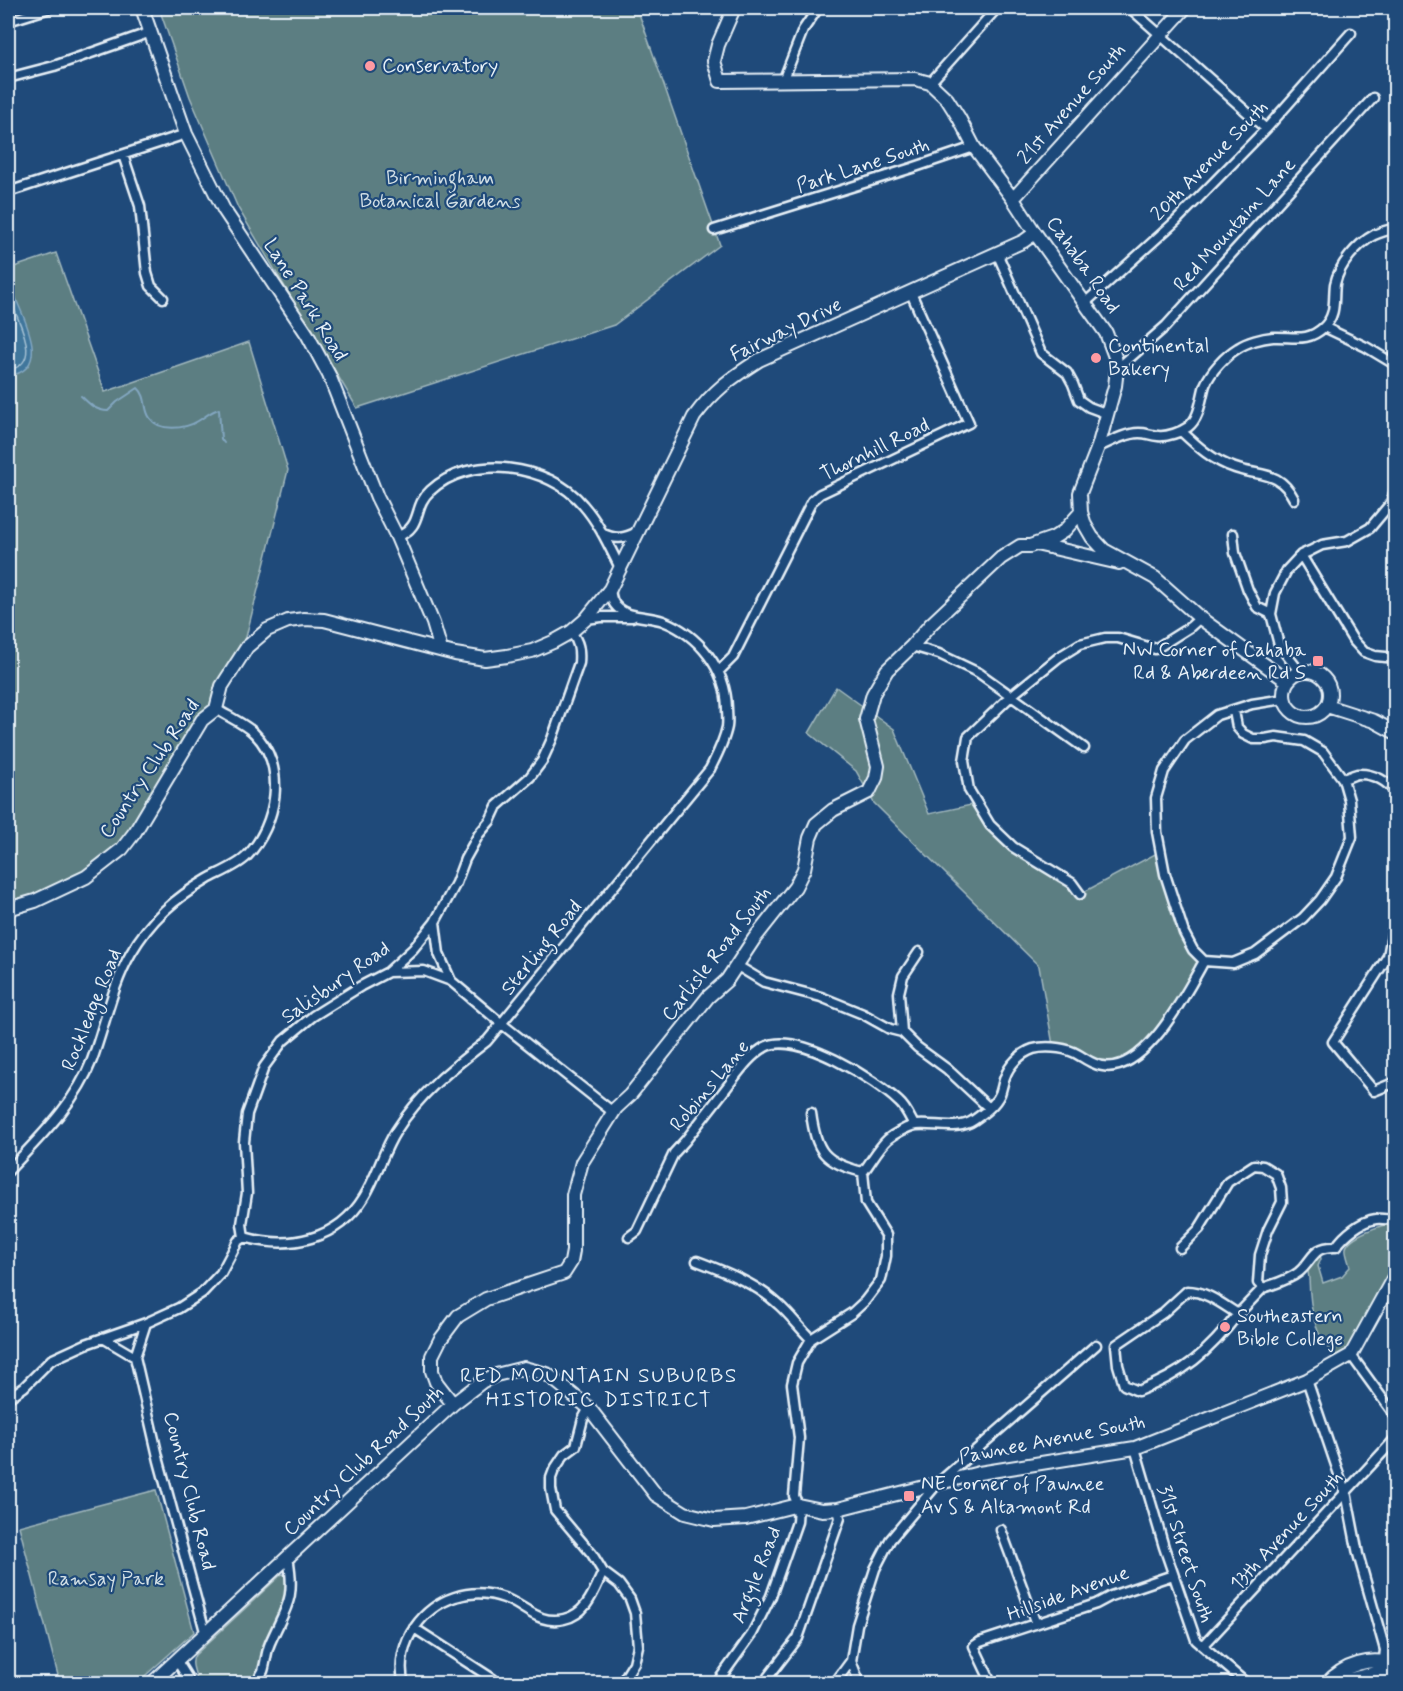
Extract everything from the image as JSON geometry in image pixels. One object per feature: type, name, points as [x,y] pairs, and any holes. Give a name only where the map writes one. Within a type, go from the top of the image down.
[{"type":"street","points":[[8,21],[50,8]]},
{"type":"street","name":"Lane Park Road","points":[[142,8],[186,134],[224,210],[308,334],[329,375],[377,497],[397,537],[433,624],[441,650]]},
{"type":"street","points":[[734,8],[717,45],[714,61],[720,81],[915,79],[930,83],[997,8]]},
{"type":"street","points":[[783,81],[803,30],[818,8]]},
{"type":"street","points":[[1130,8],[1161,33],[1266,129]]},
{"type":"street","name":"21st Avenue South","points":[[1014,199],[1185,8]]},
{"type":"street","points":[[8,78],[54,66],[151,32]]},
{"type":"street","name":"20th Avenue South","points":[[1085,303],[1176,221],[1266,129],[1351,33]]},
{"type":"street","name":"Cahaba Road","points":[[930,83],[947,99],[974,147],[1014,199],[1035,233],[1106,333],[1115,357],[1117,369],[1115,386],[1098,447],[1080,493],[1081,512]]},
{"type":"street","name":"Red Mountain Lane","points":[[1117,369],[1166,326],[1373,98]]},
{"type":"street","points":[[8,192],[186,134]]},
{"type":"street","name":"Park Lane South","points":[[714,230],[974,147]]},
{"type":"street","points":[[123,155],[140,206],[147,273],[151,286],[163,298]]},
{"type":"street","points":[[1098,447],[1130,434],[1145,432],[1159,436],[1181,431],[1190,426],[1196,416],[1206,382],[1222,361],[1238,348],[1253,341],[1272,337],[1297,339],[1310,337],[1324,327],[1335,307],[1335,283],[1344,264],[1356,249],[1372,236],[1395,228]]},
{"type":"street","name":"Fairway Drive","points":[[571,632],[586,619],[610,589],[694,417],[720,386],[759,360],[998,253],[1024,241],[1035,233]]},
{"type":"street","points":[[998,253],[1041,353],[1067,373],[1079,400],[1107,414]]},
{"type":"street","name":"Thornhill Road","points":[[719,671],[733,657],[812,501],[820,494],[969,423],[911,293]]},
{"type":"street","points":[[1324,327],[1366,347],[1395,365]]},
{"type":"street","points":[[1181,431],[1208,455],[1235,468],[1263,473],[1276,479],[1288,488],[1294,499]]},
{"type":"street","points":[[397,537],[414,526],[419,509],[428,492],[442,481],[459,473],[481,468],[504,467],[553,481],[570,491],[583,505],[602,533],[620,568]]},
{"type":"street","points":[[1299,671],[1279,645],[1271,614],[1275,593],[1287,570],[1301,555],[1322,545],[1347,541],[1371,528],[1391,503],[1395,487]]},
{"type":"street","points":[[1081,512],[1092,537],[1104,550],[1155,578],[1200,618],[1287,681]]},
{"type":"street","name":"Carlisle Road South","points":[[453,1404],[436,1382],[432,1371],[432,1356],[440,1340],[458,1316],[486,1299],[564,1273],[571,1262],[573,1251],[573,1195],[582,1162],[616,1108],[630,1095],[708,997],[727,980],[754,939],[795,887],[804,869],[810,838],[816,824],[833,810],[869,792],[876,778],[878,766],[866,719],[873,694],[887,670],[931,624],[1001,558],[1020,546],[1036,544],[1053,538],[1064,531],[1081,512]]},
{"type":"street","points":[[602,533],[611,538],[620,539],[637,532]]},
{"type":"street","points":[[1233,534],[1235,553],[1248,590],[1257,607],[1271,614]]},
{"type":"street","points":[[1036,544],[1135,567]]},
{"type":"street","points":[[1301,555],[1353,640],[1365,652],[1375,656],[1395,658]]},
{"type":"street","name":"Sterling Road","points":[[610,589],[611,598],[619,609],[641,617]]},
{"type":"street","name":"Sterling Road","points":[[244,1237],[260,1242],[285,1243],[316,1237],[337,1226],[354,1211],[364,1197],[396,1131],[421,1096],[443,1075],[487,1041],[710,769],[722,747],[728,724],[727,698],[719,671],[699,643],[681,630],[661,620],[641,617],[586,619]]},
{"type":"street","points":[[1080,894],[1072,883],[1013,847],[990,825],[969,790],[964,760],[968,737],[1011,696],[1059,657],[1080,644],[1105,638],[1118,639],[1155,649],[1200,618]]},
{"type":"street","name":"Country Club Road","points":[[8,909],[35,901],[86,877],[122,849],[135,832],[202,720],[216,709],[222,686],[247,647],[267,630],[288,621],[324,620],[455,654],[485,658],[532,651],[571,632]]},
{"type":"street","name":"Salisbury Road","points":[[244,1237],[242,1224],[247,1193],[244,1142],[247,1114],[264,1067],[283,1041],[313,1016],[388,972],[413,949],[435,922],[456,883],[465,859],[497,806],[530,777],[542,761],[579,663],[580,650],[577,639],[571,632]]},
{"type":"street","points":[[912,646],[939,654],[979,673],[1084,748]]},
{"type":"street","points":[[1299,671],[1316,672],[1328,683],[1330,693],[1327,706],[1316,715],[1307,717],[1292,712],[1284,699],[1283,692],[1287,681],[1299,671]]},
{"type":"street","points":[[1234,711],[1237,727],[1243,734],[1253,739],[1276,737],[1304,741],[1323,752],[1343,779],[1349,800],[1352,837],[1336,877],[1320,900],[1303,918],[1255,954],[1233,963],[1204,962],[1193,950],[1184,933],[1165,874],[1157,832],[1156,798],[1164,771],[1185,740],[1217,716],[1252,704],[1284,699]]},
{"type":"street","points":[[1327,706],[1374,721],[1395,733]]},
{"type":"street","name":"Rockledge Road","points":[[8,1172],[51,1125],[78,1088],[91,1062],[122,970],[155,918],[186,892],[246,858],[262,837],[275,793],[274,773],[268,752],[254,732],[216,709]]},
{"type":"street","points":[[1343,779],[1358,774],[1376,776],[1393,788],[1395,795]]},
{"type":"street","points":[[1395,915],[1388,956],[1333,1042],[1374,1091],[1395,1082]]},
{"type":"street","points":[[435,922],[439,954],[452,981]]},
{"type":"street","points":[[902,1032],[898,993],[903,976],[919,952]]},
{"type":"street","points":[[698,1261],[724,1271],[763,1292],[779,1305],[811,1339],[852,1313],[865,1301],[881,1280],[886,1256],[886,1235],[866,1203],[863,1172],[888,1139],[914,1125],[968,1123],[990,1108],[1000,1095],[1005,1075],[1020,1055],[1033,1049],[1045,1047],[1071,1051],[1095,1065],[1104,1067],[1129,1062],[1146,1048],[1173,1015],[1204,962]]},
{"type":"street","points":[[736,965],[764,982],[821,997],[863,1014],[890,1029],[902,1032],[990,1108]]},
{"type":"street","points":[[388,972],[424,971],[452,981],[609,1109],[616,1108]]},
{"type":"street","name":"Robins Lane","points":[[629,1237],[637,1231],[674,1153],[686,1141],[749,1059],[765,1047],[782,1043],[796,1045],[835,1060],[870,1079],[901,1104],[914,1125]]},
{"type":"street","points":[[811,1113],[819,1147],[831,1161],[844,1168],[863,1172]]},
{"type":"street","points":[[1180,1248],[1199,1229],[1228,1182],[1254,1165],[1263,1166],[1276,1174],[1281,1188],[1282,1202],[1268,1230],[1260,1255],[1261,1286]]},
{"type":"street","points":[[1238,1314],[1215,1299],[1197,1291],[1187,1291],[1163,1313],[1116,1345],[1118,1365],[1124,1385],[1138,1391],[1160,1383],[1190,1365],[1218,1340],[1261,1286],[1298,1273],[1315,1252],[1336,1247],[1342,1239],[1374,1219],[1395,1220]]},
{"type":"street","points":[[8,1398],[24,1387],[51,1360],[146,1323],[179,1308],[202,1293],[220,1273],[238,1241],[244,1237]]},
{"type":"street","points":[[1395,1273],[1351,1355],[1395,1417]]},
{"type":"street","points":[[103,1338],[135,1356],[146,1323]]},
{"type":"street","name":"Argyle Road","points":[[716,1683],[752,1634],[771,1596],[797,1521],[798,1505],[794,1496],[799,1438],[792,1384],[797,1363],[811,1339]]},
{"type":"street","points":[[834,1683],[851,1661],[857,1625],[875,1569],[890,1540],[937,1484],[1096,1345]]},
{"type":"street","name":"Pawnee Avenue South","points":[[798,1505],[822,1510],[838,1509],[979,1473],[1135,1448],[1307,1380],[1351,1355]]},
{"type":"street","name":"Country Club Road","points":[[135,1356],[159,1461],[206,1635]]},
{"type":"street","name":"Country Club Road South","points":[[152,1683],[453,1404],[496,1374],[524,1368],[548,1374],[589,1408],[656,1495],[685,1514],[725,1520],[746,1518],[798,1505]]},
{"type":"street","points":[[1307,1380],[1346,1492],[1358,1554],[1388,1666],[1395,1676]]},
{"type":"street","points":[[589,1408],[583,1419],[576,1446],[564,1455],[554,1470],[551,1489],[555,1510],[592,1554],[603,1572],[619,1584],[630,1599],[635,1613],[638,1646],[634,1663],[621,1683]]},
{"type":"street","name":"13th Avenue South","points":[[1203,1646],[1395,1438]]},
{"type":"street","name":"31st Street South","points":[[1135,1448],[1173,1575],[1196,1640],[1247,1683]]},
{"type":"street","points":[[768,1677],[798,1638],[840,1518],[838,1509]]},
{"type":"street","points":[[1001,1530],[1036,1624]]},
{"type":"street","points":[[255,1683],[263,1671],[269,1645],[285,1615],[291,1596],[292,1578],[288,1557]]},
{"type":"street","points":[[404,1683],[402,1660],[407,1640],[425,1613],[439,1603],[453,1597],[478,1592],[505,1598],[541,1619],[562,1620],[574,1615],[587,1605],[603,1572]]},
{"type":"street","name":"Hillside Avenue","points":[[992,1683],[974,1646],[980,1642],[1096,1604],[1111,1596],[1173,1575]]},
{"type":"street","points":[[414,1628],[493,1679]]},
{"type":"street","points":[[177,1661],[189,1683]]},
{"type":"street","points":[[851,1661],[860,1683]]},
{"type":"street","points":[[1326,1683],[1349,1666],[1388,1666]]},
{"type":"street","points":[[1345,1683],[1388,1666]]},
{"type":"green space","name":"Birmingham Botanical Gardens","points":[[159,8],[637,8],[720,245],[614,325],[357,408],[238,208],[190,97]]},
{"type":"green space","points":[[56,253],[105,392],[249,342],[288,470],[244,645],[213,707],[119,846],[85,875],[34,898],[8,905],[8,269]]},
{"type":"green space","points":[[836,687],[894,729],[929,814],[971,805],[992,831],[1080,894],[1157,853],[1180,936],[1200,964],[1142,1049],[1126,1060],[1110,1065],[1096,1062],[1076,1047],[1053,1045],[1039,966],[874,803],[856,771],[809,733]]},
{"type":"green space","points":[[1395,1223],[1395,1271],[1364,1329],[1336,1357],[1322,1340],[1314,1320],[1310,1299],[1309,1264],[1320,1254],[1321,1259],[1318,1266],[1323,1283],[1342,1276],[1350,1267],[1346,1248],[1353,1239],[1368,1231]]},
{"type":"green space","name":"Ramsay Park","points":[[156,1490],[194,1632],[137,1683],[60,1683],[19,1526]]},
{"type":"green space","points":[[282,1574],[286,1575],[289,1580],[290,1590],[255,1680],[252,1683],[197,1683],[193,1665],[195,1655]]},
{"type":"water","points":[[12,288],[27,326],[32,357],[28,366],[8,376],[8,289]]},
{"type":"waterway","points":[[81,396],[96,408],[108,411],[138,388],[143,395],[150,418],[159,426],[172,428],[193,424],[219,409],[221,439],[224,443]]},
{"type":"place","name":"Conservatory","points":[[370,66]]},
{"type":"place","name":"Continental Bakery","points":[[1096,358]]},
{"type":"place","name":"NW Corner of Cahaba Rd & Aberdeen Rd S","points":[[1318,661]]},
{"type":"place","name":"Southeastern Bible College","points":[[1225,1327]]},
{"type":"place","name":"NE Corner of Pawnee Av S & Altamont Rd","points":[[909,1496]]},
{"type":"district","name":"RED MOUNTAIN SUBURBS HISTORIC DISTRICT","points":[[599,1388]]}]
